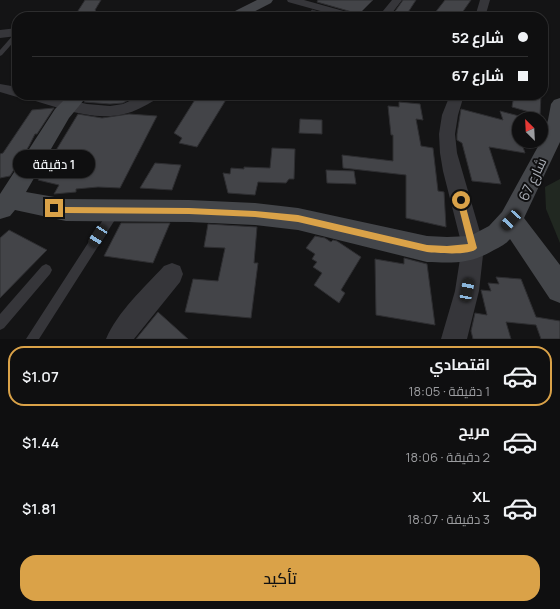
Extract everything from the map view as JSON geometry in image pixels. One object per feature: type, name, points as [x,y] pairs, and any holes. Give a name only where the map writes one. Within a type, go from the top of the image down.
[{"type":"main road","points":[[243,12],[266,0]]},
{"type":"main road","points":[[5,204],[73,100]]},
{"type":"main road","name":"شارع 67","points":[[5,204],[66,210],[255,214],[298,219],[427,248],[447,250],[473,248],[498,234],[511,220],[552,138],[558,120],[560,104]]},
{"type":"main road","points":[[511,220],[560,289]]},
{"type":"street","points":[[294,0],[332,12]]},
{"type":"street","points":[[387,12],[397,0]]},
{"type":"street","points":[[481,12],[485,0]]},
{"type":"street","points":[[0,34],[12,33]]},
{"type":"street","points":[[0,88],[12,91]]},
{"type":"street","points":[[73,100],[78,108],[119,111],[130,108],[143,100]]},
{"type":"street","points":[[454,339],[464,306],[473,248],[447,153],[449,119],[451,108],[455,100]]},
{"type":"street","points":[[119,339],[130,322],[172,274]]},
{"type":"lane","points":[[0,54],[12,39]]},
{"type":"lane","points":[[32,339],[115,210]]},
{"type":"lane","points":[[0,324],[46,270]]},
{"type":"shaded area","points":[[560,179],[560,243],[546,209],[545,187]]},
{"type":"building","points":[[85,0],[101,0],[95,10],[97,12],[77,12]]},
{"type":"building","points":[[318,0],[373,0],[361,12],[352,12],[317,2]]},
{"type":"building","points":[[403,0],[416,0],[408,12],[395,12]]},
{"type":"building","points":[[445,0],[471,0],[463,12],[436,12]]},
{"type":"building","points":[[85,100],[128,100],[123,103],[110,104],[84,102]]},
{"type":"building","points":[[195,100],[226,100],[197,147],[179,143],[182,138],[174,133]]},
{"type":"building","points":[[513,100],[541,100],[540,112],[530,112],[512,107]]},
{"type":"building","points":[[399,102],[420,104],[423,120],[416,119],[421,146],[433,148],[438,191],[444,192],[446,227],[406,218],[406,175],[343,168],[342,155],[393,161],[393,135],[391,135],[388,106],[399,107]]},
{"type":"building","points":[[54,108],[37,134],[35,134],[10,176],[0,178],[0,154],[3,153],[32,110]]},
{"type":"building","points":[[461,109],[503,120],[500,111],[512,114],[512,148],[523,148],[525,153],[489,147],[501,184],[472,181],[462,143],[457,140]]},
{"type":"building","points":[[78,114],[102,118],[129,114],[157,116],[120,188],[98,187],[76,189],[76,192],[54,194],[59,185],[38,180]]},
{"type":"building","points":[[300,119],[322,120],[322,134],[299,133]]},
{"type":"building","points":[[272,148],[295,149],[294,179],[289,179],[286,183],[258,182],[255,195],[228,193],[223,173],[230,174],[231,168],[270,168]]},
{"type":"building","points":[[155,163],[181,165],[172,190],[140,188]]},
{"type":"building","points":[[326,170],[354,171],[356,184],[327,183]]},
{"type":"building","points":[[121,223],[170,223],[153,263],[104,256]]},
{"type":"building","points":[[208,224],[257,227],[254,263],[258,263],[251,318],[185,312],[193,279],[218,281],[225,248],[204,247]]},
{"type":"building","points":[[9,230],[47,250],[0,298],[0,238]]},
{"type":"building","points":[[315,236],[325,238],[331,242],[333,240],[337,241],[361,257],[341,290],[345,293],[339,303],[314,285],[322,273],[313,267],[317,262],[312,259],[315,254],[306,248]]},
{"type":"building","points":[[404,258],[427,264],[435,325],[376,315],[375,259],[404,264]]},
{"type":"building","points":[[496,277],[521,279],[536,317],[560,321],[560,339],[541,339],[536,325],[506,322],[511,339],[473,339],[471,331],[475,313],[487,315],[481,290],[491,291],[488,283],[499,284]]},
{"type":"building","points":[[158,312],[188,339],[136,339]]},
{"type":"route","points":[[54,208],[66,210],[189,211],[255,214],[298,219],[427,248],[447,250],[473,248],[461,200]]}]
